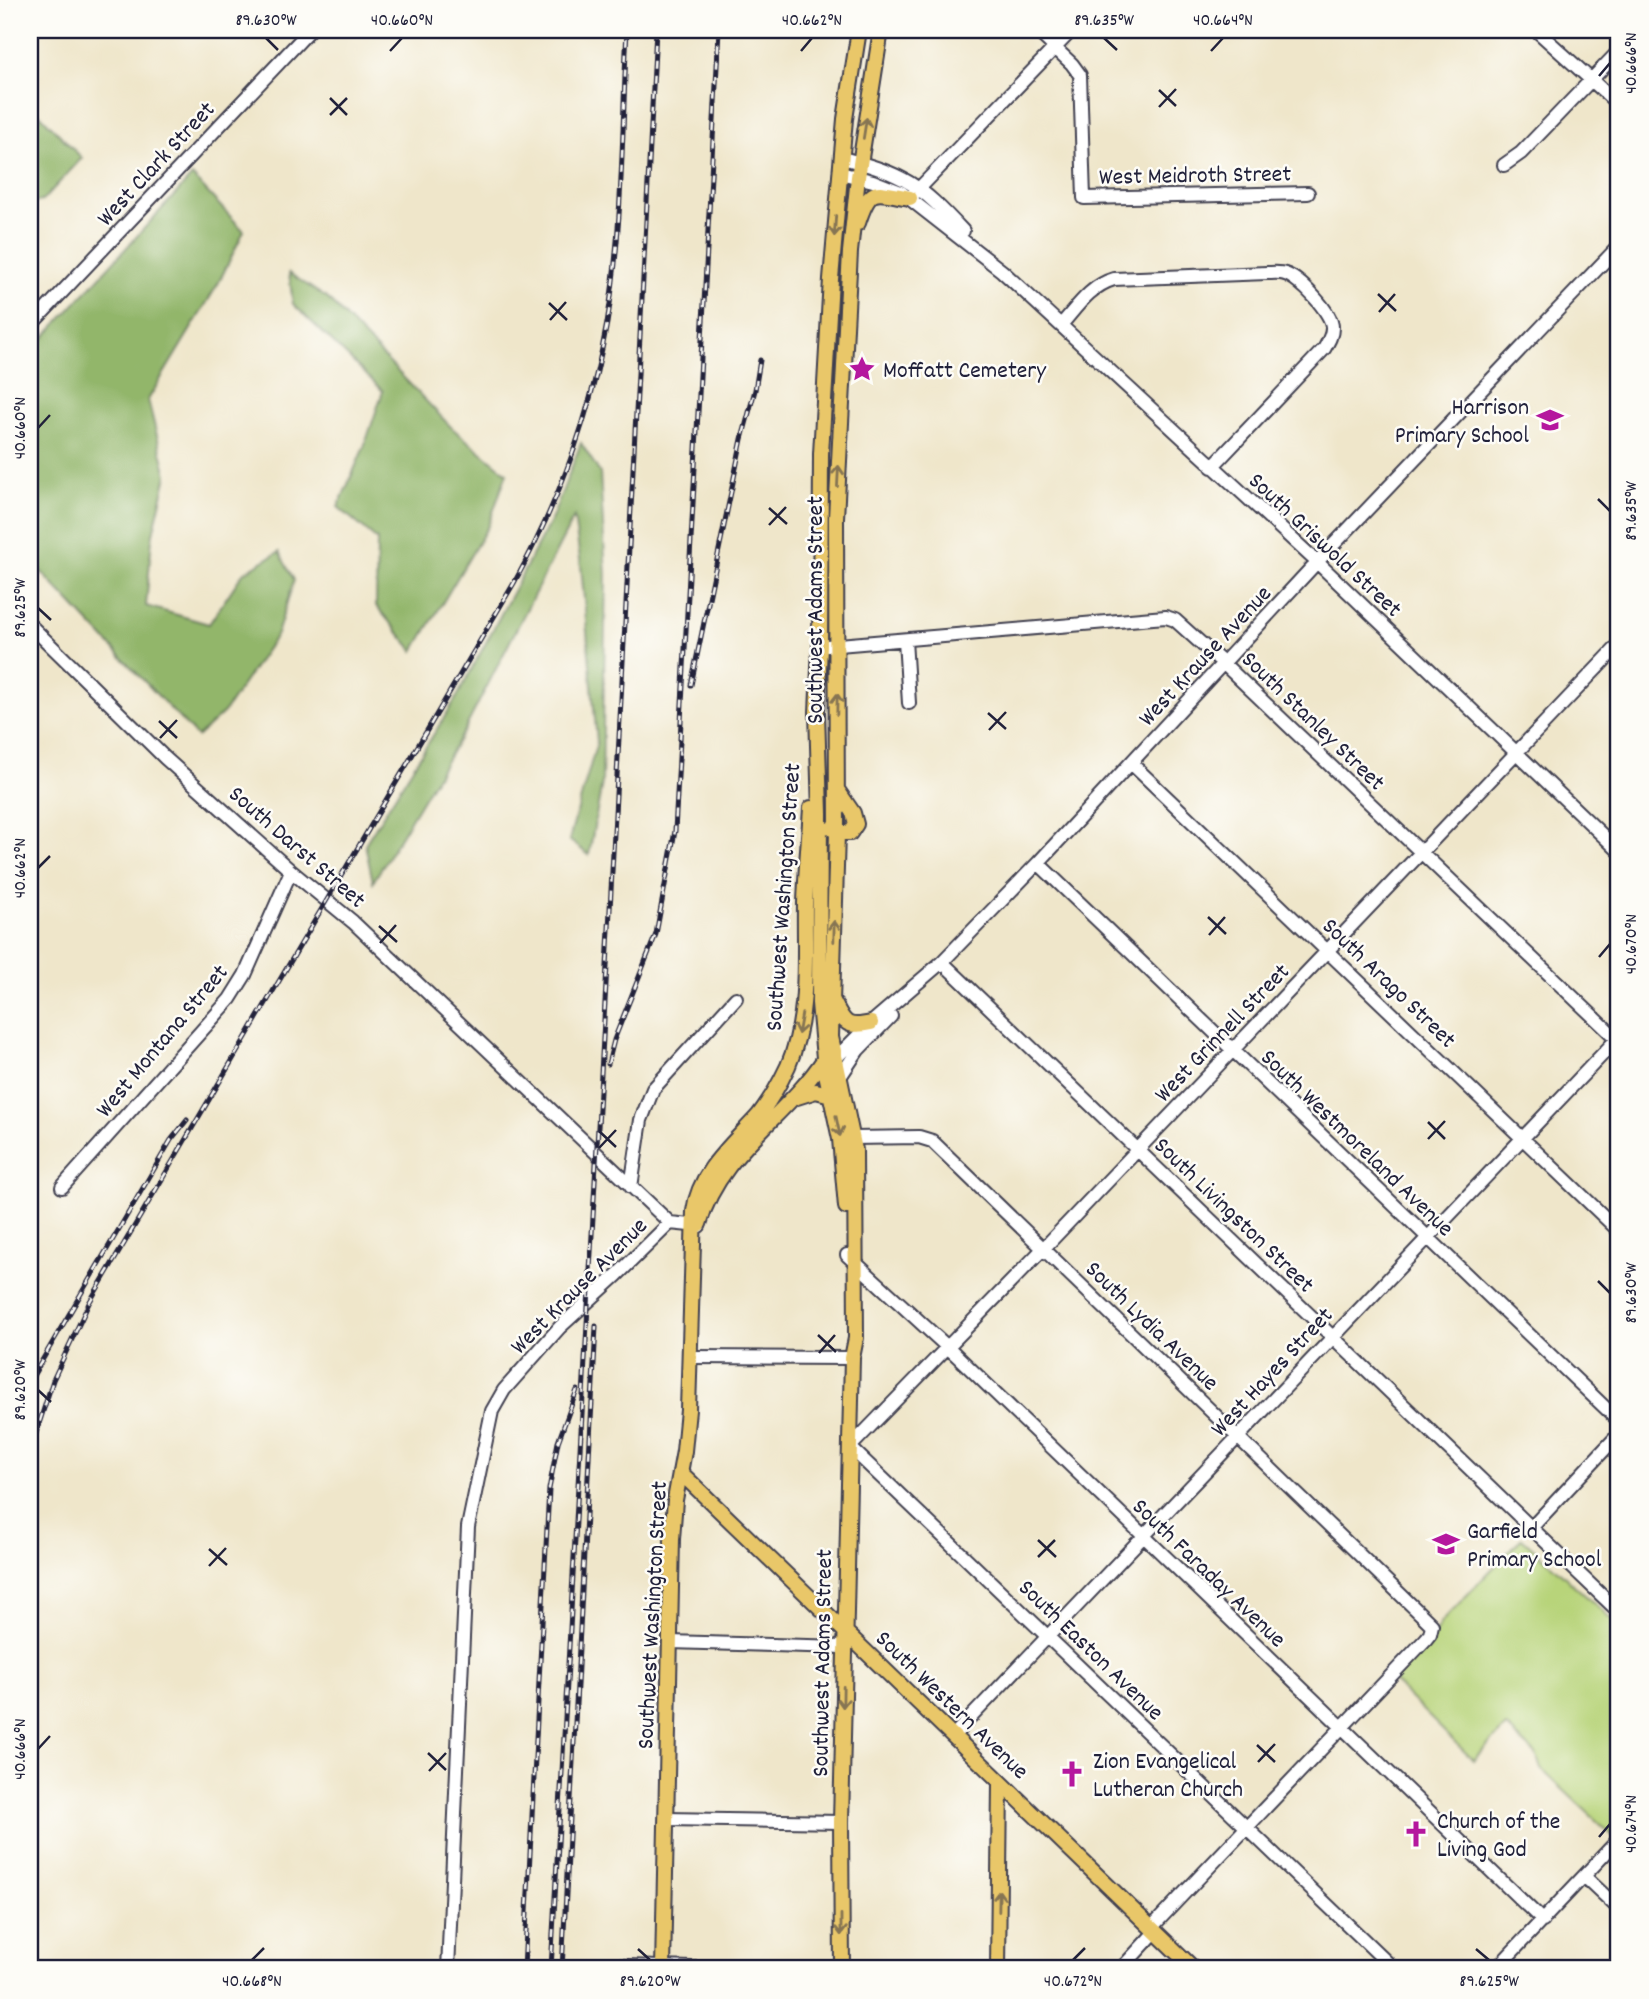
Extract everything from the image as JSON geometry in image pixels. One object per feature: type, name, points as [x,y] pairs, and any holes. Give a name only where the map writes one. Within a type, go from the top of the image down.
[{"type":"main road","name":"Southwest Adams Street","points":[[851,1259],[843,1163],[830,1094],[830,1060],[818,989],[820,813],[817,712],[821,454],[831,279],[845,118],[859,30]]},
{"type":"main road","name":"Southwest Adams Street","points":[[831,1038],[837,833],[837,490],[848,269],[859,170],[881,30]]},
{"type":"main road","points":[[848,269],[859,222],[869,199],[884,192],[915,193]]},
{"type":"main road","name":"Southwest Washington Street","points":[[663,1968],[672,1539],[674,1500],[687,1431],[695,1201],[707,1175],[769,1101],[788,1066],[799,1031],[804,996],[805,900],[817,712]]},
{"type":"main road","points":[[820,813],[837,833]]},
{"type":"main road","points":[[832,999],[848,1024],[855,1027],[871,1023]]},
{"type":"main road","name":"Southwest Washington Street","points":[[696,1226],[720,1175],[830,1060],[831,1038]]},
{"type":"main road","name":"Southwest Adams Street","points":[[830,1060],[840,1077],[853,1138],[848,1338],[852,1358],[841,1822],[842,1969]]},
{"type":"main road","points":[[792,1098],[816,1091],[830,1094]]},
{"type":"main road","name":"South Western Avenue","points":[[680,1472],[827,1599],[844,1629],[1194,1969]]},
{"type":"main road","points":[[827,1599],[839,1591],[846,1580]]},
{"type":"main road","points":[[998,1969],[1000,1782]]},
{"type":"street","name":"West Clark Street","points":[[30,326],[310,30]]},
{"type":"street","points":[[1035,30],[1055,48]]},
{"type":"street","points":[[915,193],[1072,30]]},
{"type":"street","points":[[1536,30],[1619,105]]},
{"type":"street","name":"West Meidroth Street","points":[[1055,48],[1080,75],[1084,198],[1308,192]]},
{"type":"street","points":[[1504,165],[1521,153],[1619,51]]},
{"type":"street","name":"South Griswold Street","points":[[841,166],[859,170],[885,184],[915,193],[1061,324],[1317,562],[1619,851]]},
{"type":"street","name":"West Krause Avenue","points":[[830,1060],[942,962],[1038,863],[1317,562],[1619,246]]},
{"type":"street","points":[[1061,324],[1101,283],[1114,279],[1267,273],[1285,274],[1298,282],[1327,310],[1332,321],[1331,337],[1324,349],[1212,467]]},
{"type":"street","name":"South Stanley Street","points":[[820,646],[1166,617],[1177,621],[1619,1039]]},
{"type":"street","name":"South Darst Street","points":[[30,625],[165,758],[291,871],[353,922],[670,1223]]},
{"type":"street","points":[[905,640],[909,703]]},
{"type":"street","name":"West Grinnell Street","points":[[850,1447],[1043,1249],[1515,752],[1617,651]]},
{"type":"street","name":"South Arago Street","points":[[1132,764],[1619,1231]]},
{"type":"street","name":"South Westmoreland Avenue","points":[[1038,863],[1619,1421]]},
{"type":"street","name":"West Montana Street","points":[[62,1187],[230,999],[245,975],[291,871]]},
{"type":"street","points":[[840,1077],[858,1049],[942,962]]},
{"type":"street","name":"South Livingston Street","points":[[942,962],[1619,1612]]},
{"type":"street","points":[[631,1187],[641,1119],[653,1089],[736,998]]},
{"type":"street","name":"West Hayes Street","points":[[953,1736],[1332,1336],[1619,1039]]},
{"type":"street","name":"South Lydia Avenue","points":[[853,1138],[929,1139],[1432,1625],[1430,1634],[1341,1727]]},
{"type":"street","points":[[670,1223],[696,1226]]},
{"type":"street","name":"West Krause Avenue","points":[[448,1969],[468,1527],[492,1410],[505,1390],[560,1326],[670,1223]]},
{"type":"street","name":"South Faraday Avenue","points":[[851,1259],[946,1346],[1543,1921]]},
{"type":"street","points":[[691,1357],[852,1358]]},
{"type":"street","points":[[1531,1528],[1619,1434]]},
{"type":"street","name":"South Easton Avenue","points":[[850,1447],[1394,1969]]},
{"type":"street","points":[[670,1642],[844,1647]]},
{"type":"street","points":[[1121,1969],[1246,1827],[1341,1727]]},
{"type":"street","points":[[666,1819],[841,1822]]},
{"type":"street","points":[[1496,1969],[1619,1839]]},
{"type":"street","points":[[1585,1877],[1619,1909]]},
{"type":"street","points":[[595,1965],[724,1969]]},
{"type":"green space","points":[[30,104],[82,158],[42,201],[30,203]]},
{"type":"green space","points":[[192,176],[244,231],[218,284],[148,400],[167,475],[152,538],[146,606],[209,624],[243,573],[279,552],[294,580],[277,634],[224,712],[197,737],[30,560],[30,353]]},
{"type":"green space","points":[[289,273],[328,299],[452,428],[507,473],[488,526],[414,651],[376,606],[377,540],[338,507],[364,447],[383,391],[293,304]]},
{"type":"green space","points":[[581,443],[600,473],[606,575],[602,783],[589,855],[569,840],[597,742],[574,517],[465,729],[373,882],[365,844],[457,697],[552,518]]},
{"type":"green space","points":[[1522,1538],[1619,1626],[1619,1830],[1613,1836],[1541,1769],[1536,1754],[1506,1727],[1473,1760],[1391,1679],[1434,1634],[1441,1622]]},
{"type":"railway","points":[[30,1452],[53,1380],[89,1303],[514,583],[559,489],[592,391],[607,323],[619,214],[627,30]]},
{"type":"railway","points":[[551,1969],[656,30]]},
{"type":"railway","points":[[608,1064],[614,1040],[656,934],[675,831],[719,30]]},
{"type":"railway","points":[[691,685],[760,360]]},
{"type":"railway","points":[[30,1381],[171,1140],[187,1120]]},
{"type":"railway","points":[[562,1969],[596,1326]]},
{"type":"railway","points":[[524,1969],[549,1489],[558,1442],[577,1390]]},
{"type":"place","name":"Moffatt Cemetery","points":[[862,369]]},
{"type":"place","name":"Harrison Primary School","points":[[1550,420]]},
{"type":"place","name":"Garfield Primary School","points":[[1446,1544]]},
{"type":"place","name":"Zion Evangelical Lutheran Church","points":[[1072,1774]]},
{"type":"place","name":"Church of the Living God","points":[[1416,1834]]}]
